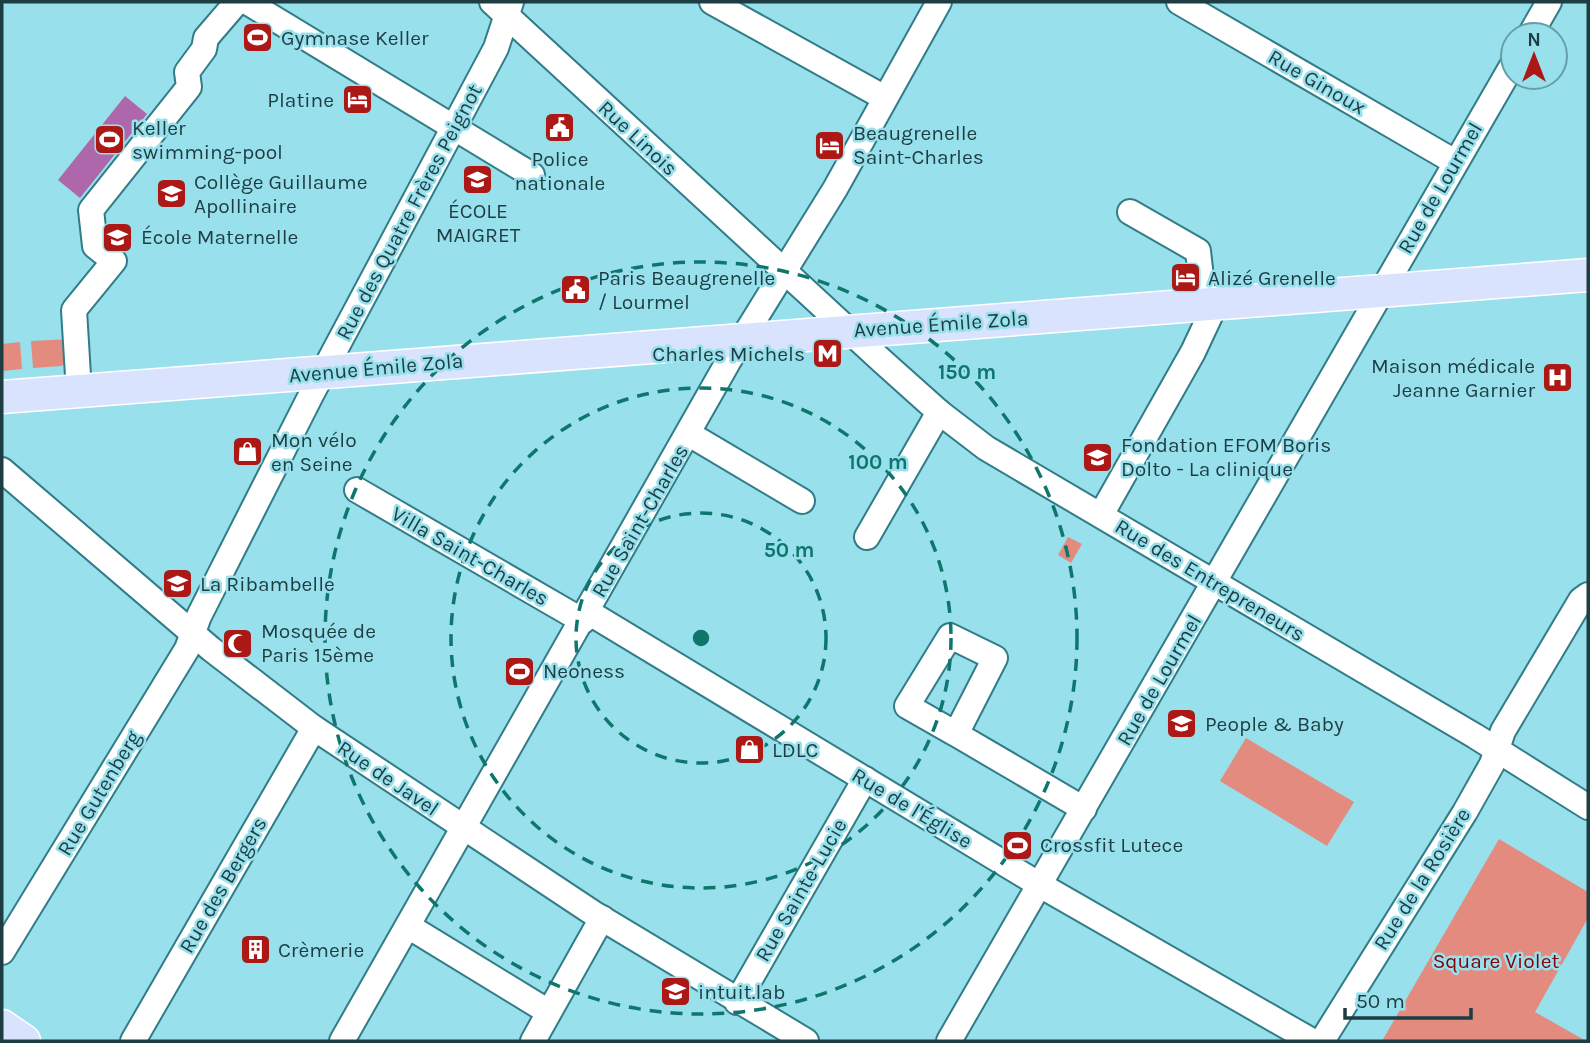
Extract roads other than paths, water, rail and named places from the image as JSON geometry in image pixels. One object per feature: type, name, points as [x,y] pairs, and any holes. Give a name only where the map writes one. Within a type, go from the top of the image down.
[{"type":"main road","name":"Avenue Émile Zola","points":[[2,397],[1588,275]]},
{"type":"main road","points":[[2,1026],[24,1041]]},
{"type":"street","points":[[79,392],[74,310],[114,261],[95,246],[91,210],[189,87],[187,72],[204,49],[206,38],[237,2]]},
{"type":"street","points":[[247,2],[532,174]]},
{"type":"street","points":[[712,2],[885,99]]},
{"type":"street","name":"Rue Saint-Charles","points":[[342,1041],[744,338],[786,273],[939,2]]},
{"type":"street","name":"Rue Ginoux","points":[[1179,2],[1455,162]]},
{"type":"street","points":[[1538,21],[1549,2]]},
{"type":"street","name":"Rue des Quatre Frères Peignot","points":[[193,632],[324,373],[496,48],[503,6]]},
{"type":"street","name":"Rue Linois","points":[[503,6],[848,330]]},
{"type":"street","name":"Rue de Lourmel","points":[[949,1041],[1499,88]]},
{"type":"street","points":[[1101,515],[1194,352],[1210,304],[1198,251],[1130,212]]},
{"type":"street","name":"Rue des Entrepreneurs","points":[[848,330],[939,412],[986,448],[1588,807]]},
{"type":"street","points":[[867,537],[939,412]]},
{"type":"street","points":[[689,434],[802,501]]},
{"type":"street","name":"Rue de Javel","points":[[2,470],[193,632],[314,728],[602,918],[737,1002],[806,1041]]},
{"type":"street","name":"Villa Saint-Charles","points":[[357,490],[585,616]]},
{"type":"street","name":"Rue de la Rosière","points":[[1322,1041],[1465,812],[1498,751],[1503,731],[1581,600],[1588,595]]},
{"type":"street","name":"Rue de l'Église","points":[[585,616],[865,779],[1040,885],[1312,1041]]},
{"type":"street","name":"Rue Gutenberg","points":[[2,952],[187,649],[193,632]]},
{"type":"street","name":"Rue des Bergers","points":[[133,1041],[314,728]]},
{"type":"street","points":[[956,734],[1084,809]]},
{"type":"street","name":"Rue Sainte-Lucie","points":[[737,1002],[865,779]]},
{"type":"street","points":[[533,1041],[547,1011],[602,918]]},
{"type":"street","points":[[408,926],[547,1011]]},
{"type":"place","name":"Gymnase Keller","points":[[258,38]]},
{"type":"place","name":"Platine","points":[[357,100]]},
{"type":"place","name":"Police nationale","points":[[560,127]]},
{"type":"place","name":"Keller swimming-pool","points":[[109,140]]},
{"type":"place","name":"Beaugrenelle Saint-Charles","points":[[830,145]]},
{"type":"place","name":"ÉCOLE MAIGRET","points":[[478,179]]},
{"type":"place","name":"Collège Guillaume Apollinaire","points":[[171,194]]},
{"type":"place","name":"École Maternelle","points":[[118,237]]},
{"type":"place","name":"Alizé Grenelle","points":[[1185,278]]},
{"type":"place","name":"Paris Beaugrenelle / Lourmel","points":[[575,290]]},
{"type":"place","name":"Charles Michels","points":[[828,354]]},
{"type":"place","name":"Maison médicale Jeanne Garnier","points":[[1558,378]]},
{"type":"place","name":"Mon vélo en Seine","points":[[248,452]]},
{"type":"place","name":"Fondation EFOM Boris Dolto - La clinique","points":[[1098,457]]},
{"type":"place","name":"La Ribambelle","points":[[177,584]]},
{"type":"place","name":"Mosquée de Paris 15ème","points":[[238,643]]},
{"type":"place","name":"Neoness","points":[[520,671]]},
{"type":"place","name":"People & Baby","points":[[1182,724]]},
{"type":"place","name":"LDLC","points":[[749,750]]},
{"type":"place","name":"Crossfit Lutece","points":[[1017,845]]},
{"type":"place","name":"Crèmerie","points":[[255,950]]},
{"type":"place","name":"intuit.lab","points":[[675,992]]},
{"type":"park label","name":"Square Violet","points":[[1496,961]]}]
